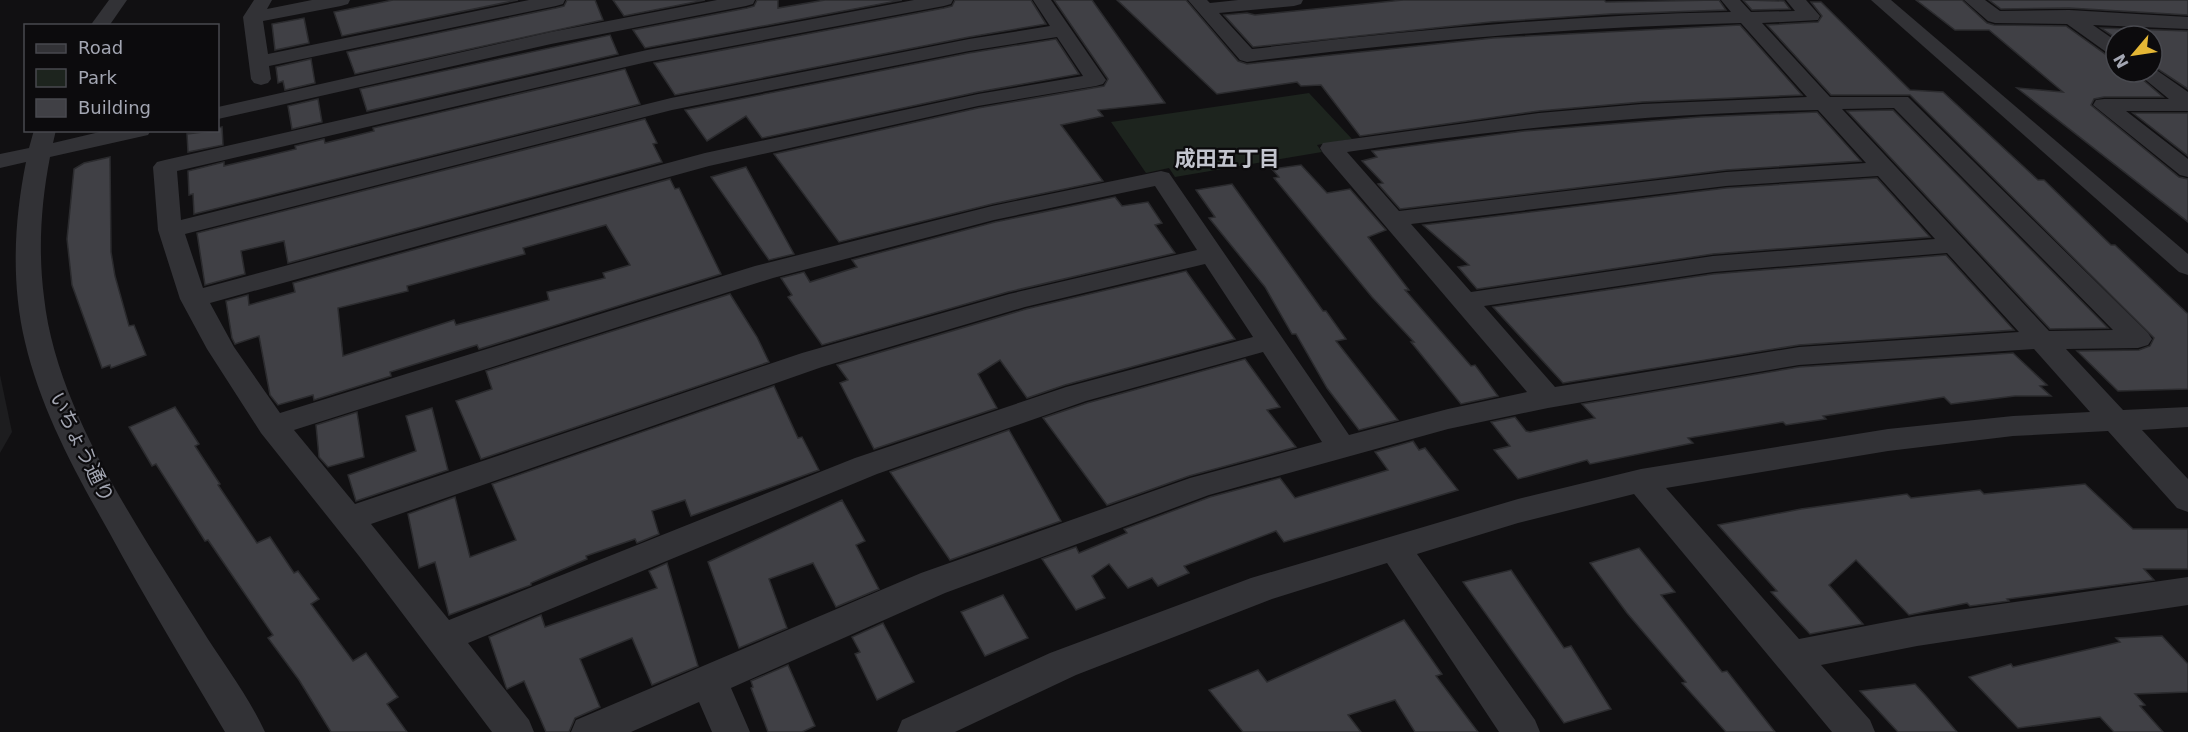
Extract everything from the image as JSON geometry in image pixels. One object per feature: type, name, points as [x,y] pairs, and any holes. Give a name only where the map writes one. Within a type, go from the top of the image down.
[{"type":"street","points":[[100,24],[118,0]]},
{"type":"street","points":[[274,141],[259,62],[258,9],[341,0]]},
{"type":"street","points":[[259,62],[556,0]]},
{"type":"street","points":[[219,113],[551,38],[746,0]]},
{"type":"street","points":[[515,732],[349,519],[272,426],[236,372],[193,299],[170,230],[165,167],[647,56],[944,0]]},
{"type":"street","points":[[193,299],[705,160],[978,100],[1096,80],[1042,0]]},
{"type":"street","points":[[1200,4],[1294,0]]},
{"type":"street","points":[[1200,4],[1247,56],[1356,42],[1738,9],[1810,16],[1795,0]]},
{"type":"street","points":[[1880,0],[2188,267]]},
{"type":"street","points":[[1973,0],[1995,17],[2188,23]]},
{"type":"street","points":[[2047,0],[2104,41]]},
{"type":"street","points":[[1738,9],[2188,500]]},
{"type":"street","points":[[170,230],[671,104],[969,45],[1062,30]]},
{"type":"street","points":[[2162,84],[2188,103]]},
{"type":"street","points":[[590,732],[933,583],[1201,486],[1449,419],[1548,398],[1799,356],[2039,340],[2138,339],[1900,102],[1824,102],[1573,117],[1489,125],[1331,148],[1548,398]]},
{"type":"street","points":[[2188,103],[2104,105],[2188,170]]},
{"type":"street","points":[[0,161],[42,142],[124,132]]},
{"type":"street","name":"いちょう通り","points":[[42,142],[28,225],[28,287],[41,353],[55,396],[82,456],[176,619],[246,732]]},
{"type":"street","points":[[1394,219],[1694,182],[1884,169]]},
{"type":"street","points":[[272,426],[764,272],[992,213],[1161,178],[1341,447]]},
{"type":"street","points":[[1465,301],[1713,264],[1954,245]]},
{"type":"street","points":[[349,519],[812,360],[1018,300],[1213,254]]},
{"type":"street","points":[[443,638],[866,466],[1076,394],[1271,341]]},
{"type":"street","points":[[916,732],[1063,664],[1263,588],[1518,511],[1641,481],[1888,440],[2013,426],[2188,417]]},
{"type":"street","points":[[1641,481],[1856,732]]},
{"type":"street","points":[[1394,547],[1521,732]]},
{"type":"street","points":[[1792,656],[1917,631],[2188,591]]},
{"type":"street","points":[[709,681],[731,732]]},
{"type":"shaded area","points":[[0,375],[12,432],[0,453]]},
{"type":"green space","points":[[1309,93],[1352,139],[1317,145],[1322,152],[1175,177],[1169,168],[1146,173],[1111,122]]},
{"type":"building","points":[[393,0],[518,0],[342,36],[334,12]]},
{"type":"building","points":[[567,0],[595,0],[603,20],[355,74],[347,52],[556,8],[564,6]]},
{"type":"building","points":[[613,0],[705,0],[624,16]]},
{"type":"building","points":[[757,0],[778,0],[778,8],[825,0],[902,0],[645,48],[633,30],[747,8],[754,6]]},
{"type":"building","points":[[955,0],[1031,0],[1046,24],[675,95],[654,63],[944,8],[952,6]]},
{"type":"building","points":[[1054,0],[1092,0],[1165,103],[1098,110],[1103,116],[1061,125],[1103,181],[992,204],[839,242],[774,154],[978,108],[1104,86],[1108,79]]},
{"type":"building","points":[[1117,0],[1186,0],[1238,61],[1247,64],[1493,38],[1740,25],[1802,95],[1642,102],[1539,111],[1360,136],[1321,85],[1301,86],[1297,82],[1217,94]]},
{"type":"building","points":[[1403,0],[1604,0],[1606,2],[1719,0],[1726,10],[1610,14],[1491,22],[1253,47],[1224,15],[1247,13],[1255,15]]},
{"type":"building","points":[[1743,0],[1784,1],[1790,9],[1752,10]]},
{"type":"building","points":[[1916,0],[1962,0],[1987,23],[1994,25],[2066,26],[2104,53],[2104,84],[2148,84],[2163,97],[2104,97],[2094,99],[2091,105],[2179,177],[2188,179],[2188,222],[2017,88],[2063,92],[1989,30],[1955,30]]},
{"type":"building","points":[[1989,0],[2188,0],[2188,15],[2069,8],[2001,9]]},
{"type":"building","points":[[1811,2],[1821,2],[1910,90],[1943,92],[2038,180],[2044,180],[2111,245],[2115,245],[2188,314],[2188,389],[2118,391],[2077,351],[2139,350],[2150,346],[2154,338],[1910,95],[1831,95],[1767,25],[1818,22],[1822,16]]},
{"type":"building","points":[[304,18],[309,43],[275,50],[272,24]]},
{"type":"building","points":[[2164,30],[2188,31],[2188,89],[2164,73]]},
{"type":"building","points":[[610,35],[618,54],[367,111],[360,89]]},
{"type":"building","points":[[1056,39],[1079,74],[978,92],[762,138],[746,116],[707,141],[685,110],[969,53]]},
{"type":"building","points":[[311,59],[315,83],[285,90],[283,81],[278,83],[276,67]]},
{"type":"building","points":[[625,69],[640,104],[194,214],[193,194],[189,195],[188,171],[224,162],[224,166],[296,149],[295,146],[324,139],[325,143],[374,131],[373,128]]},
{"type":"building","points":[[318,99],[322,122],[292,129],[288,106]]},
{"type":"building","points":[[1893,110],[2108,328],[2050,329],[1847,111]]},
{"type":"building","points":[[1817,112],[1861,161],[1726,170],[1400,209],[1378,184],[1383,183],[1362,161],[1377,157],[1372,151],[1524,131],[1700,117]]},
{"type":"building","points":[[2133,113],[2188,113],[2188,156]]},
{"type":"building","points":[[645,119],[657,143],[653,144],[662,162],[288,263],[284,241],[241,251],[245,274],[205,285],[197,233]]},
{"type":"building","points":[[222,127],[223,145],[188,152],[187,134],[219,132],[219,128]]},
{"type":"building","points":[[110,157],[111,252],[115,276],[129,326],[134,325],[146,355],[111,368],[110,365],[102,368],[72,285],[67,239],[74,169],[84,163]]},
{"type":"building","points":[[1301,165],[1327,193],[1350,189],[1386,230],[1368,237],[1409,290],[1405,290],[1471,366],[1475,365],[1498,396],[1461,404],[1411,342],[1414,342],[1372,297],[1274,178],[1279,177],[1272,169]]},
{"type":"building","points":[[746,167],[794,254],[769,260],[711,177]]},
{"type":"building","points":[[1877,178],[1930,237],[1713,254],[1477,289],[1458,267],[1469,265],[1423,225],[1726,188]]},
{"type":"building","points":[[670,179],[675,189],[679,188],[721,274],[479,349],[477,345],[390,372],[391,376],[314,400],[313,395],[278,405],[270,395],[259,336],[235,344],[226,301],[248,295],[249,305],[295,292],[293,283]],"holes":[[[606,225],[630,265],[603,273],[605,278],[547,292],[549,300],[456,325],[454,320],[343,356],[338,308],[408,291],[407,286],[525,254],[523,248]]]},
{"type":"building","points":[[1232,184],[1323,311],[1326,311],[1346,339],[1336,341],[1398,420],[1359,430],[1327,388],[1296,334],[1292,334],[1265,287],[1209,218],[1215,217],[1196,190]]},
{"type":"building","points":[[1115,197],[1122,206],[1148,202],[1162,223],[1155,225],[1175,253],[1008,292],[822,345],[788,297],[792,295],[781,278],[804,272],[810,282],[857,267],[852,260],[995,222]]},
{"type":"building","points":[[1946,255],[2014,330],[1799,345],[1563,383],[1493,307],[1713,274]]},
{"type":"building","points":[[1186,271],[1235,339],[1065,385],[1027,398],[1000,360],[978,374],[997,408],[874,449],[840,383],[848,380],[837,365],[1026,309]]},
{"type":"building","points":[[730,294],[757,337],[769,362],[481,459],[456,401],[492,389],[486,371]]},
{"type":"building","points":[[2013,353],[2047,385],[2040,386],[2051,396],[2015,396],[1951,404],[1944,397],[1823,416],[1826,419],[1786,425],[1783,422],[1688,438],[1693,443],[1590,464],[1587,460],[1518,479],[1494,450],[1510,446],[1491,422],[1515,417],[1526,431],[1530,432],[1595,418],[1582,404],[1799,367]]},
{"type":"building","points":[[1245,359],[1280,407],[1267,410],[1296,447],[1189,476],[1107,505],[1043,418],[1087,403]]},
{"type":"building","points":[[774,386],[798,438],[802,437],[819,470],[691,516],[685,500],[652,511],[659,534],[637,543],[635,539],[586,556],[587,559],[531,583],[531,585],[449,615],[435,562],[419,568],[408,514],[455,497],[470,557],[516,540],[492,484]]},
{"type":"building","points":[[175,407],[199,444],[195,446],[220,484],[218,485],[257,543],[270,537],[294,573],[298,571],[319,599],[311,604],[353,661],[366,653],[398,697],[387,704],[407,732],[331,732],[299,680],[268,638],[273,635],[208,540],[205,541],[156,464],[152,466],[129,427]]},
{"type":"building","points":[[432,408],[448,470],[356,501],[348,475],[416,451],[406,416]]},
{"type":"building","points":[[357,412],[364,457],[328,467],[319,457],[316,425]]},
{"type":"building","points":[[1009,430],[1061,521],[950,560],[890,472]]},
{"type":"building","points":[[1413,441],[1419,450],[1425,448],[1458,490],[1284,542],[1276,531],[1184,566],[1189,573],[1158,586],[1152,578],[1128,588],[1109,564],[1092,576],[1105,598],[1076,610],[1042,559],[1076,547],[1079,553],[1127,533],[1124,529],[1210,497],[1280,478],[1295,498],[1388,470],[1375,452]]},
{"type":"building","points":[[2085,484],[2133,529],[2188,529],[2188,569],[2144,569],[2154,580],[1970,606],[1967,603],[1909,615],[1856,560],[1829,585],[1863,624],[1810,634],[1771,592],[1777,591],[1718,525],[1801,509],[1907,494],[1911,498],[1980,490],[1984,494]]},
{"type":"building","points":[[842,500],[865,541],[856,545],[879,589],[836,607],[813,563],[769,579],[787,628],[739,648],[708,562]]},
{"type":"building","points":[[1639,548],[1675,592],[1661,595],[1722,672],[1727,671],[1775,732],[1726,732],[1682,683],[1686,682],[1627,613],[1590,563]]},
{"type":"building","points":[[667,563],[698,666],[652,685],[632,638],[580,659],[600,707],[575,718],[569,732],[546,732],[524,681],[507,689],[489,637],[541,615],[545,627],[657,588],[649,571]]},
{"type":"building","points":[[1511,570],[1564,648],[1571,646],[1611,709],[1564,723],[1463,582]]},
{"type":"building","points":[[1003,595],[1028,638],[985,656],[961,612]]},
{"type":"building","points":[[1404,620],[1442,674],[1436,676],[1478,732],[1415,732],[1395,700],[1348,715],[1361,732],[1243,732],[1209,690],[1258,670],[1267,682]]},
{"type":"building","points":[[883,623],[914,682],[877,700],[855,654],[860,652],[852,637]]},
{"type":"building","points":[[2162,636],[2188,664],[2188,692],[2135,694],[2145,705],[2140,706],[2163,732],[2114,732],[2100,717],[2018,728],[1969,677],[2011,664],[2013,667],[2120,642],[2116,638]]},
{"type":"building","points":[[788,665],[815,726],[802,732],[768,732],[751,688],[753,687],[751,681]]},
{"type":"building","points":[[1915,684],[1957,732],[1898,732],[1860,691]]},
{"type":"district","name":"成田五丁目","points":[[1227,159]]}]
